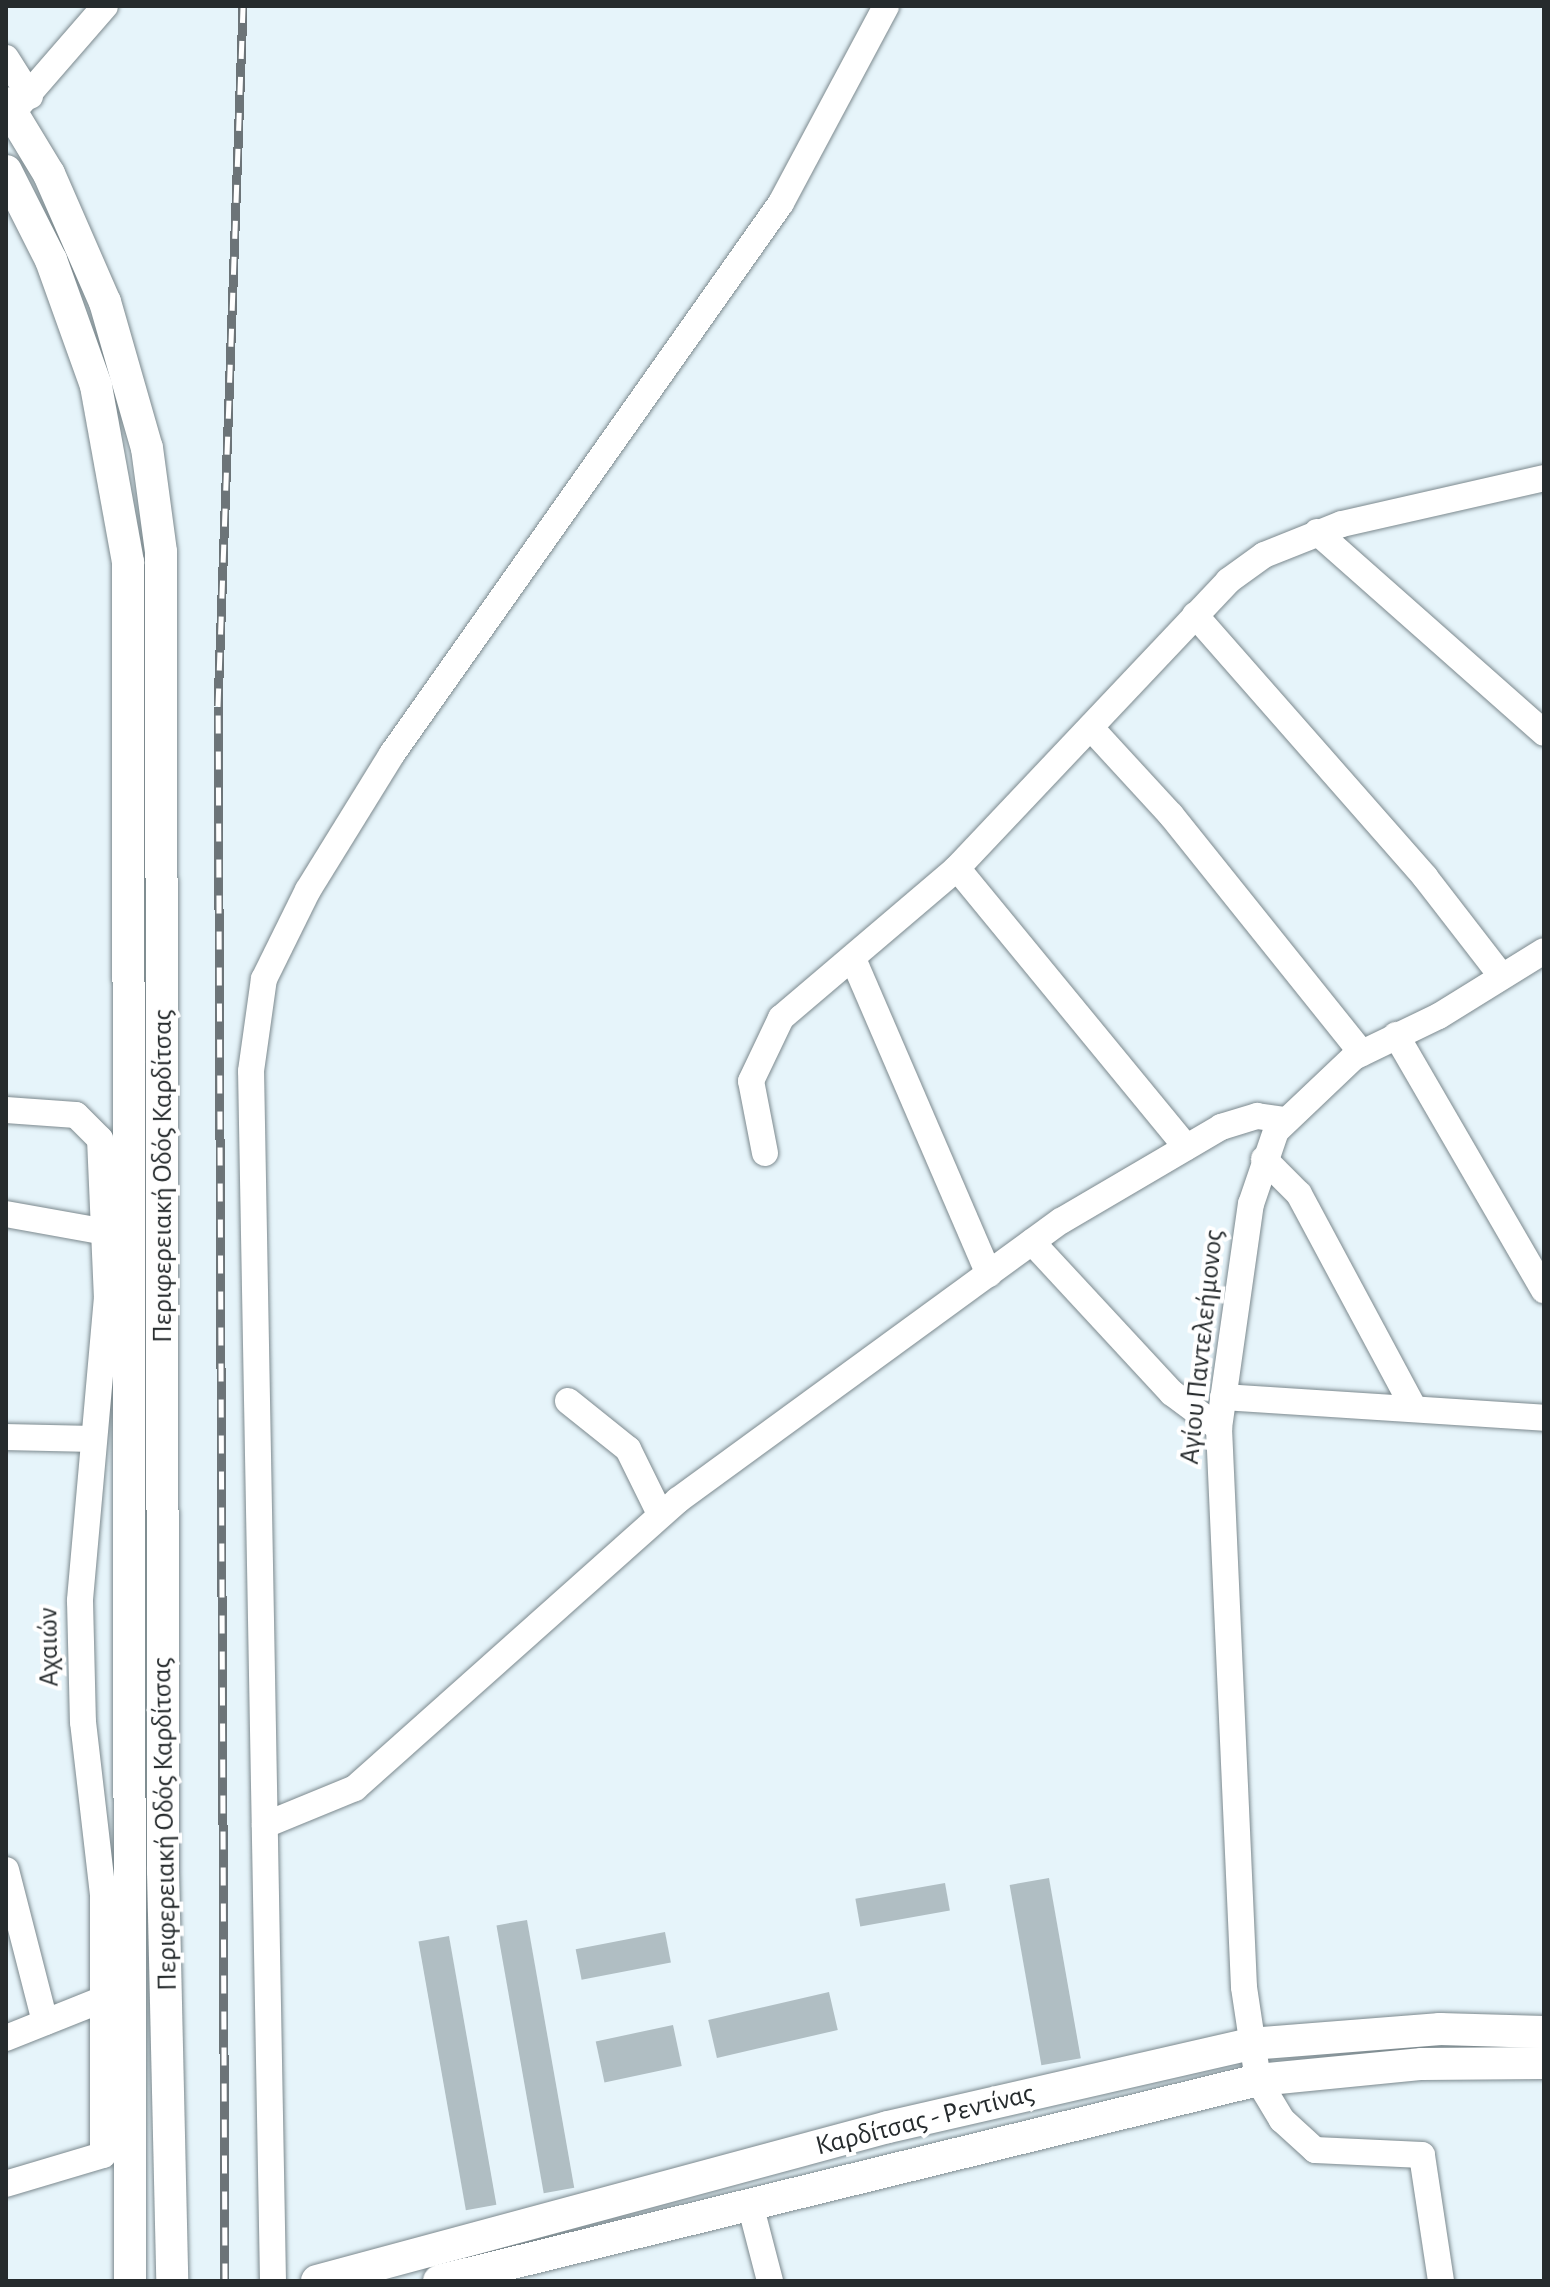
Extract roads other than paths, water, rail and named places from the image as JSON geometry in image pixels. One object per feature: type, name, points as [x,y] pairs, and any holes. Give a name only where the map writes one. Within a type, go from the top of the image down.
[{"type":"main road","name":"Περιφερειακή Οδός Καρδίτσας","points":[[16,103],[72,222],[110,316],[147,448],[161,552],[163,1871],[172,2281]]},
{"type":"main road","name":"Περιφερειακή Οδός Καρδίτσας","points":[[6,171],[84,347],[114,458],[128,562],[130,2281]]},
{"type":"main road","name":"Καρδίτσας - Ρεντίνας","points":[[317,2281],[595,2204],[1250,2044],[1440,2029],[1544,2032]]},
{"type":"main road","name":"Καρδίτσας - Ρεντίνας","points":[[439,2281],[604,2238],[1258,2080],[1409,2065],[1544,2063]]},
{"type":"main road","points":[[595,2204],[604,2238]]},
{"type":"street","points":[[16,103],[105,6]]},
{"type":"street","points":[[273,2281],[251,1071],[264,979],[308,890],[392,754],[781,203],[886,6]]},
{"type":"street","points":[[6,58],[16,103]]},
{"type":"street","points":[[765,1153],[751,1081],[765,1043],[795,1002],[854,961],[957,868],[1195,615],[1249,565],[1317,532],[1544,478]]},
{"type":"street","points":[[1317,532],[1544,733]]},
{"type":"street","points":[[1195,615],[1425,877],[1500,974]]},
{"type":"street","points":[[1091,728],[1171,815],[1362,1053]]},
{"type":"street","points":[[957,868],[1186,1147]]},
{"type":"street","name":"Αγίου Παντελεήμονος","points":[[1441,2281],[1422,2155],[1315,2150],[1282,2120],[1258,2080],[1250,2044],[1220,1568],[1219,1428],[1264,1159],[1284,1120],[1362,1053],[1544,951]]},
{"type":"street","points":[[854,961],[989,1274]]},
{"type":"street","points":[[1396,1035],[1541,1277]]},
{"type":"street","name":"Αχαιών","points":[[6,1110],[76,1115],[100,1139],[106,1232],[105,1369],[93,1439],[80,1646],[103,1895],[103,2155],[6,2184]]},
{"type":"street","points":[[265,1825],[355,1788],[660,1514],[1032,1242],[1186,1147],[1245,1118],[1284,1120]]},
{"type":"street","points":[[1264,1159],[1299,1194],[1413,1407]]},
{"type":"street","points":[[6,1214],[106,1232]]},
{"type":"street","points":[[1032,1242],[1172,1393],[1219,1428]]},
{"type":"street","points":[[1223,1397],[1413,1407],[1544,1418]]},
{"type":"street","points":[[568,1401],[628,1449],[660,1514]]},
{"type":"street","points":[[6,1437],[93,1439]]},
{"type":"street","points":[[6,1870],[45,2022]]},
{"type":"street","points":[[6,2038],[101,2000]]},
{"type":"street","points":[[750,2204],[770,2281]]},
{"type":"railway","points":[[225,2281],[218,706],[243,6]]}]
